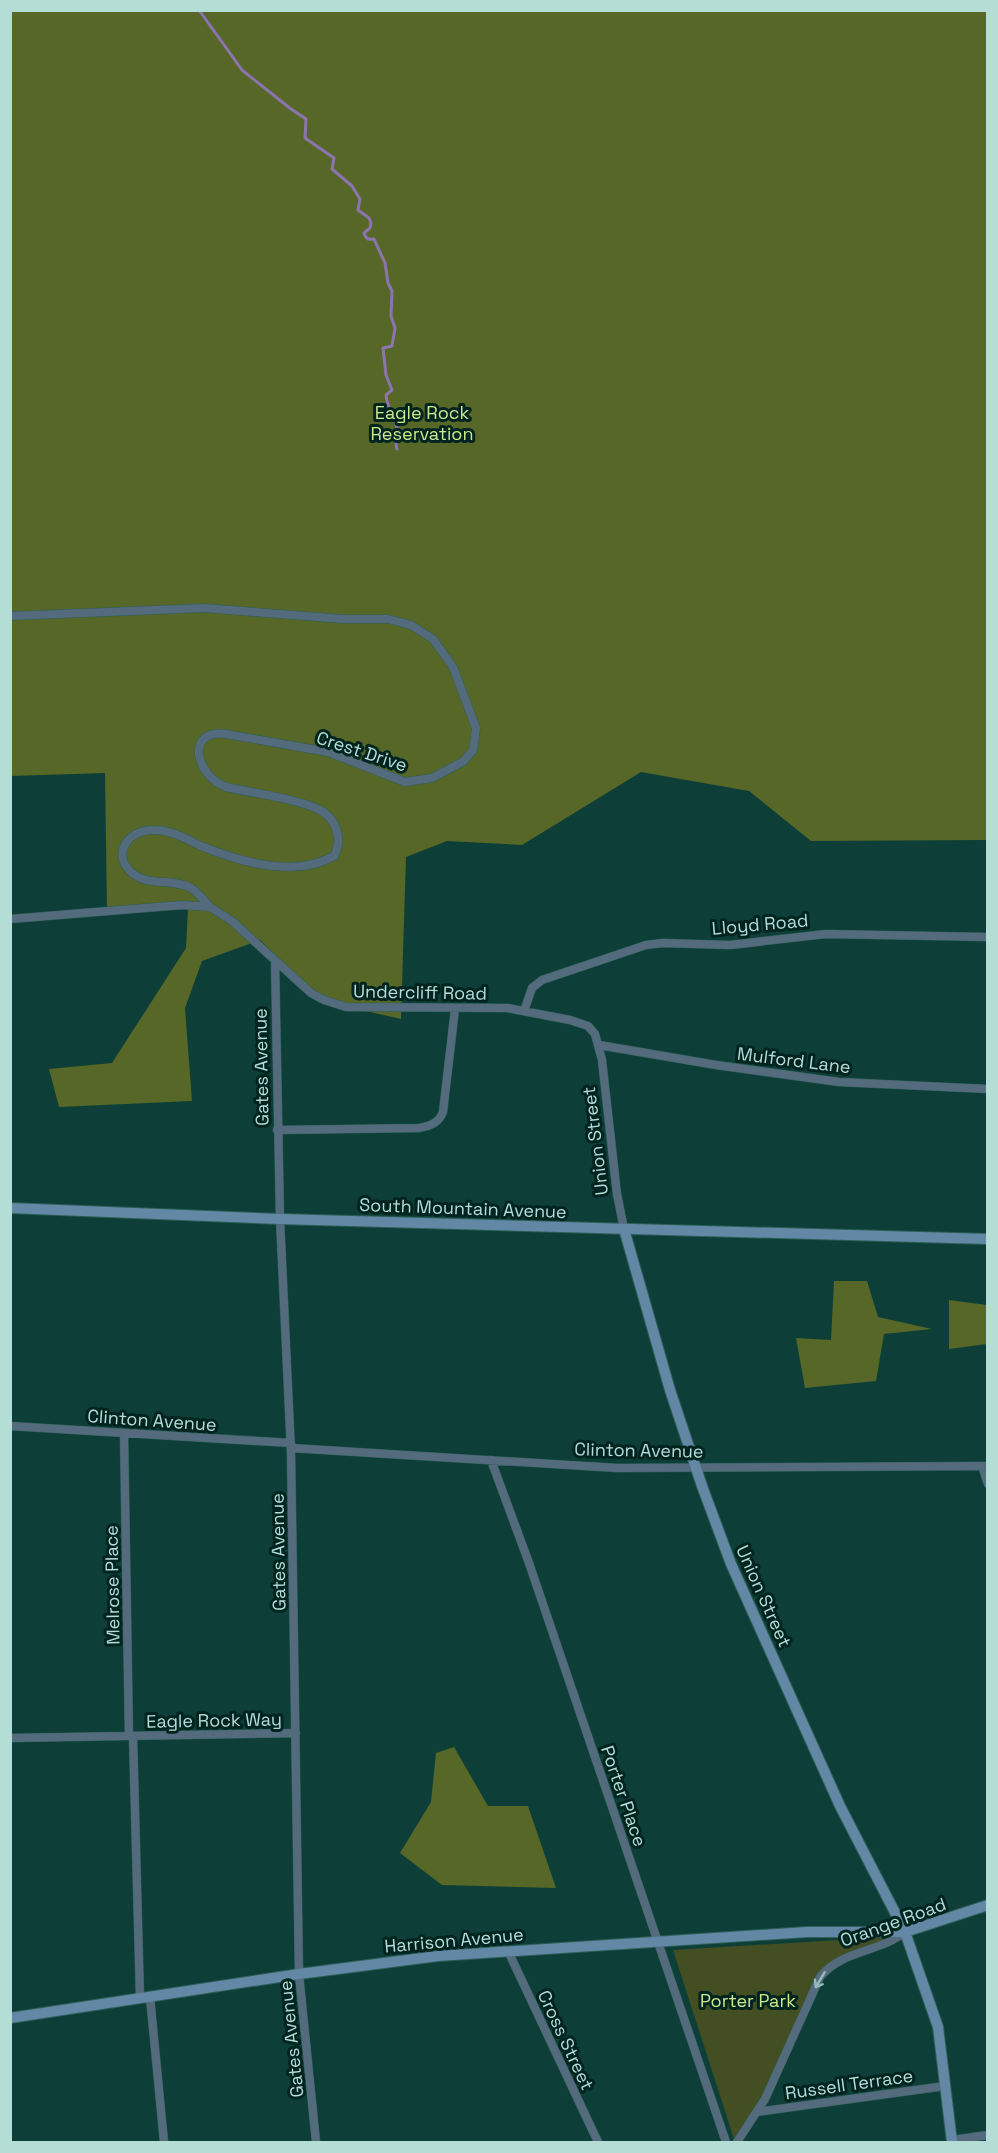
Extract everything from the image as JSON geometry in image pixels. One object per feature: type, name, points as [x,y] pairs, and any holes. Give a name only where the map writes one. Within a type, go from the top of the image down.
[{"type":"street","name":"Crest Drive","points":[[10,615],[204,608],[343,619],[388,619],[423,631],[433,639],[448,659],[466,696],[476,728],[476,740],[473,750],[464,761],[432,778],[405,782],[328,752],[226,734],[216,733],[203,740],[199,748],[201,765],[216,783],[299,802],[319,809],[334,823],[338,833],[338,844],[334,856],[319,862],[293,866],[272,865],[235,858],[201,846],[179,834],[157,829],[146,830],[126,842],[122,853],[124,864],[133,873],[144,880],[176,883],[191,888],[210,907]]},
{"type":"street","points":[[10,919],[182,905],[210,907]]},
{"type":"street","name":"Undercliff Road","points":[[210,907],[232,921],[311,993],[324,1000],[346,1007],[507,1008],[570,1020],[588,1026],[595,1034],[599,1044]]},
{"type":"street","name":"Lloyd Road","points":[[525,1011],[532,988],[542,980],[646,945],[683,942],[730,945],[826,934],[987,937]]},
{"type":"street","name":"Gates Avenue","points":[[275,961],[277,1130],[291,1445],[299,1974],[316,2142]]},
{"type":"street","points":[[277,1130],[419,1128],[437,1121],[443,1112],[455,1009]]},
{"type":"street","name":"Mulford Lane","points":[[599,1044],[716,1065],[839,1082],[987,1089]]},
{"type":"street","name":"Union Street","points":[[599,1044],[617,1194],[624,1229],[670,1390],[695,1467],[731,1564],[837,1801],[905,1932],[938,2027],[952,2141]]},
{"type":"street","name":"South Mountain Avenue","points":[[10,1208],[280,1219],[987,1239]]},
{"type":"street","name":"Clinton Avenue","points":[[10,1426],[617,1468],[984,1466]]},
{"type":"street","name":"Melrose Place","points":[[124,1434],[131,1736],[145,1997],[164,2142]]},
{"type":"street","name":"Porter Place","points":[[491,1460],[529,1563],[726,2142]]},
{"type":"street","points":[[984,1466],[987,1484]]},
{"type":"street","name":"Eagle Rock Way","points":[[10,1738],[296,1733]]},
{"type":"street","name":"Orange Road","points":[[737,2142],[757,2112],[777,2074],[820,1977],[828,1967],[838,1960],[892,1942],[905,1932],[987,1905]]},
{"type":"street","name":"Harrison Avenue","points":[[10,2018],[299,1974],[438,1956],[819,1932],[905,1932]]},
{"type":"street","name":"Cross Street","points":[[508,1951],[598,2142]]},
{"type":"street","name":"Russell Terrace","points":[[757,2112],[945,2086]]},
{"type":"street","points":[[952,2141],[987,2135]]},
{"type":"green space","name":"Eagle Rock Reservation","points":[[10,11],[987,11],[987,840],[811,841],[749,791],[641,772],[522,845],[447,841],[406,857],[401,1019],[322,1001],[260,940],[202,961],[185,1008],[192,1101],[59,1107],[49,1069],[112,1063],[186,948],[188,909],[107,913],[105,773],[11,776]]},
{"type":"green space","points":[[834,1281],[867,1281],[878,1317],[932,1329],[884,1334],[876,1381],[805,1388],[796,1338],[831,1340]]},
{"type":"green space","points":[[949,1300],[987,1305],[987,1344],[949,1349]]},
{"type":"green space","points":[[454,1747],[488,1806],[528,1806],[556,1888],[442,1885],[400,1853],[431,1802],[436,1753]]},
{"type":"green space","name":"Porter Park","points":[[889,1937],[838,1960],[820,1977],[779,2069],[735,2142],[673,1950]]},
{"type":"waterway","points":[[199,10],[242,70],[306,119],[305,138],[334,158],[332,169],[352,186],[360,199],[358,210],[369,218],[370,228],[364,233],[367,239],[374,239],[385,263],[388,283],[392,291],[391,316],[395,328],[392,346],[383,348],[386,375],[392,390],[386,395],[396,425],[397,449]]}]
